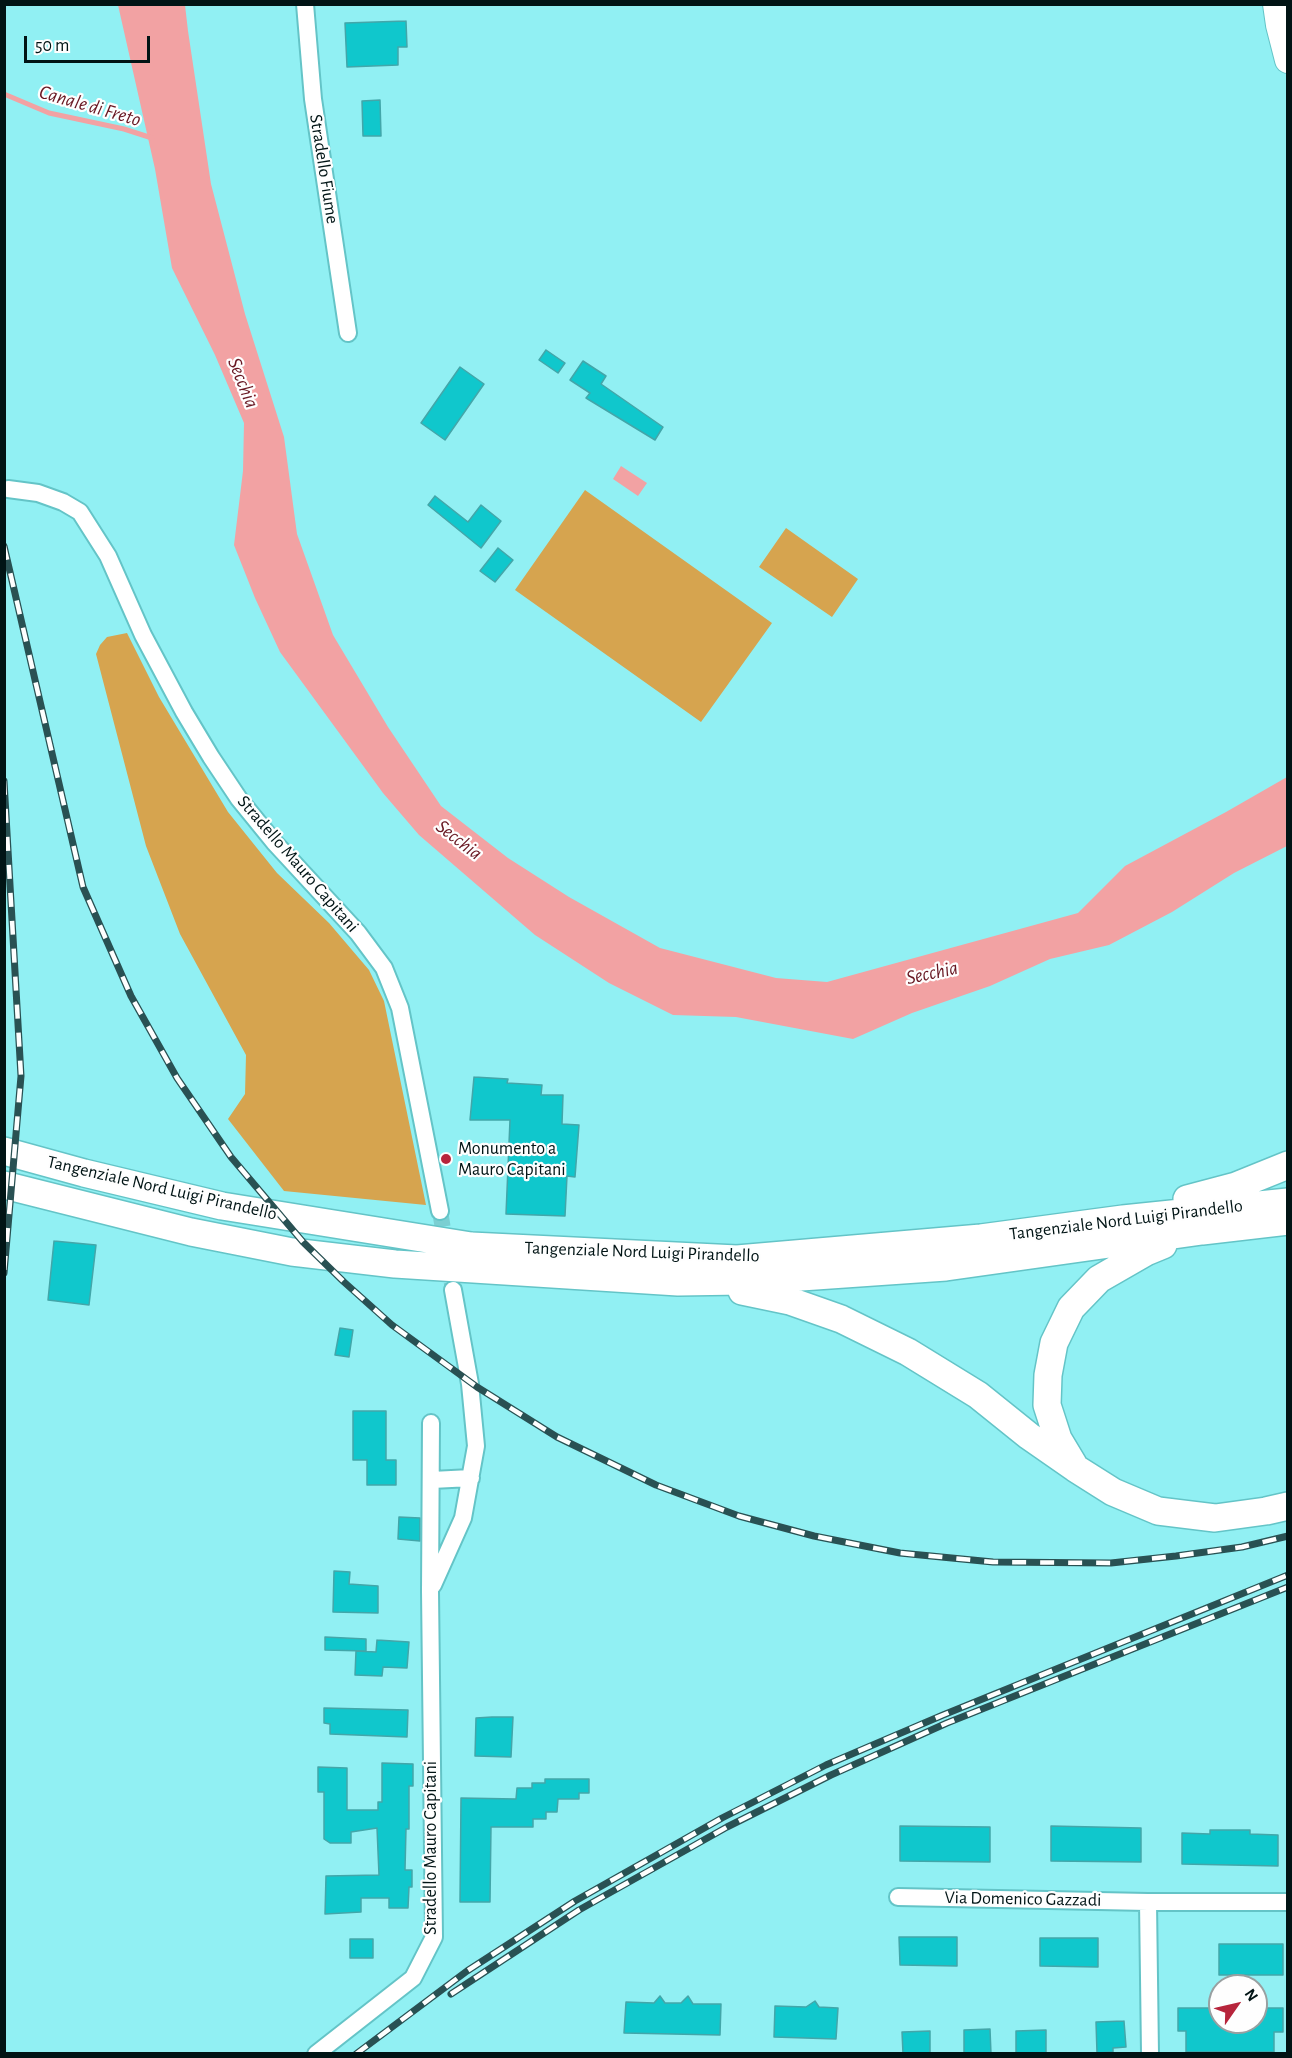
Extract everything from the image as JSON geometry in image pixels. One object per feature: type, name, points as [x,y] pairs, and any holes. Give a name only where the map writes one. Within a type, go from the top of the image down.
[{"type":"highway","name":"Tangenziale Nord Luigi Pirandello","points":[[4,1151],[222,1206],[471,1246],[737,1259],[981,1238],[1123,1219],[1287,1202]]},
{"type":"highway","points":[[1123,1219],[1236,1186],[1287,1165]]},
{"type":"highway","name":"Tangenziale Nord Luigi Pirandello","points":[[4,1185],[191,1232],[292,1252],[395,1264],[678,1282],[743,1281],[946,1267],[1287,1221]]},
{"type":"highway","points":[[1075,1468],[1058,1440],[1047,1405],[1048,1375],[1054,1343],[1071,1308],[1099,1279],[1146,1252],[1202,1231]]},
{"type":"highway","points":[[678,1282],[754,1292],[790,1301],[841,1319],[908,1352],[978,1395],[1029,1436],[1113,1492],[1158,1511],[1215,1518],[1287,1506]]},
{"type":"main road","points":[[1276,4],[1287,60]]},
{"type":"street","name":"Stradello Fiume","points":[[305,4],[313,99],[348,333]]},
{"type":"street","name":"Stradello Mauro Capitani","points":[[8,489],[38,493],[63,502],[80,512],[108,556],[148,644],[216,766],[274,842],[358,933],[384,968],[400,1008],[440,1211]]},
{"type":"street","name":"Stradello Mauro Capitani","points":[[430,1591],[463,1518],[476,1446],[470,1384],[453,1290]]},
{"type":"street","name":"Stradello Mauro Capitani","points":[[316,2054],[413,1978],[434,1937],[430,1591],[431,1423]]},
{"type":"street","points":[[432,1480],[471,1478]]},
{"type":"street","name":"Via Domenico Gazzadi","points":[[898,1897],[1287,1902]]},
{"type":"street","points":[[1148,1902],[1150,2054]]},
{"type":"shaded area","points":[[585,490],[772,623],[701,722],[515,590]]},
{"type":"shaded area","points":[[786,528],[858,579],[832,617],[759,567]]},
{"type":"shaded area","points":[[127,633],[159,697],[228,812],[277,873],[329,923],[369,970],[384,1001],[426,1205],[284,1191],[228,1119],[245,1094],[246,1055],[180,934],[146,846],[96,654],[107,637]]},
{"type":"water","name":"Secchia","points":[[118,5],[185,5],[211,184],[245,314],[284,437],[297,534],[333,635],[388,727],[441,806],[508,858],[569,897],[660,948],[776,978],[827,982],[1078,913],[1125,866],[1287,777],[1287,846],[1234,873],[1172,912],[1109,945],[1050,959],[990,986],[912,1013],[853,1039],[736,1017],[673,1015],[609,983],[535,935],[419,835],[383,793],[280,652],[255,598],[234,545],[243,471],[244,423],[215,355],[172,268],[155,169]]},
{"type":"water","points":[[621,466],[647,483],[638,496],[613,479]]},
{"type":"building","points":[[406,21],[407,47],[398,47],[398,65],[347,67],[345,23]]},
{"type":"building","points":[[380,100],[381,136],[363,136],[362,101]]},
{"type":"building","points":[[546,350],[565,363],[558,373],[539,360]]},
{"type":"building","points":[[583,361],[606,376],[601,384],[663,427],[655,440],[586,398],[590,393],[570,380]]},
{"type":"building","points":[[460,367],[484,384],[445,440],[421,423]]},
{"type":"building","points":[[435,496],[468,522],[481,505],[501,521],[481,548],[428,505]]},
{"type":"building","points":[[498,548],[513,560],[495,582],[480,571]]},
{"type":"building","points":[[474,1077],[508,1079],[507,1083],[542,1085],[541,1095],[563,1095],[562,1124],[579,1125],[575,1177],[567,1176],[565,1216],[506,1214],[510,1120],[470,1120]]},
{"type":"building","points":[[54,1241],[96,1245],[89,1305],[48,1300]]},
{"type":"building","points":[[340,1328],[353,1330],[349,1357],[335,1355]]},
{"type":"building","points":[[353,1411],[386,1411],[386,1460],[396,1460],[396,1485],[367,1485],[367,1460],[353,1460]]},
{"type":"building","points":[[399,1517],[420,1518],[420,1541],[398,1539]]},
{"type":"building","points":[[334,1571],[350,1572],[349,1584],[378,1586],[378,1613],[333,1612]]},
{"type":"building","points":[[325,1637],[366,1639],[366,1651],[325,1650]]},
{"type":"building","points":[[377,1640],[409,1642],[407,1668],[383,1667],[382,1676],[355,1675],[356,1651],[376,1652]]},
{"type":"building","points":[[324,1708],[408,1710],[407,1737],[330,1734],[330,1724],[324,1723]]},
{"type":"building","points":[[513,1717],[511,1757],[475,1756],[476,1718]]},
{"type":"building","points":[[382,1763],[413,1764],[413,1786],[409,1786],[409,1829],[406,1829],[405,1870],[412,1870],[408,1908],[389,1908],[389,1898],[361,1898],[361,1912],[325,1914],[326,1876],[379,1875],[377,1828],[351,1832],[351,1843],[330,1843],[324,1839],[324,1792],[318,1792],[318,1767],[347,1768],[347,1810],[378,1810],[378,1802],[382,1802]]},
{"type":"building","points":[[545,1779],[589,1779],[589,1793],[579,1793],[579,1799],[558,1799],[557,1812],[546,1812],[546,1819],[533,1819],[533,1827],[491,1827],[490,1902],[460,1902],[461,1798],[516,1799],[517,1788],[532,1788],[532,1783],[545,1783]]},
{"type":"building","points":[[900,1826],[990,1827],[990,1862],[900,1861]]},
{"type":"building","points":[[1051,1826],[1141,1828],[1141,1862],[1051,1861]]},
{"type":"building","points":[[1210,1830],[1250,1830],[1250,1834],[1278,1835],[1278,1866],[1182,1864],[1182,1833],[1210,1834]]},
{"type":"building","points":[[899,1937],[957,1937],[957,1966],[900,1965]]},
{"type":"building","points":[[1040,1938],[1098,1938],[1098,1967],[1040,1966]]},
{"type":"building","points":[[350,1939],[373,1939],[373,1958],[350,1958]]},
{"type":"building","points":[[1219,1944],[1283,1944],[1283,1975],[1219,1974]]},
{"type":"building","points":[[660,1996],[665,2003],[681,2003],[688,1996],[693,2004],[721,2004],[720,2035],[624,2033],[626,2002],[654,2003]]},
{"type":"building","points":[[815,2001],[819,2007],[838,2008],[836,2039],[774,2037],[775,2006],[806,2007]]},
{"type":"building","points":[[1178,2008],[1208,2008],[1208,2034],[1268,2034],[1268,2008],[1283,2008],[1283,2032],[1274,2032],[1274,2052],[1186,2052],[1186,2031],[1178,2031]]},
{"type":"building","points":[[1124,2021],[1126,2047],[1113,2048],[1113,2052],[1097,2053],[1096,2022]]},
{"type":"building","points":[[990,2029],[991,2054],[964,2054],[964,2030]]},
{"type":"building","points":[[1046,2030],[1046,2054],[1016,2054],[1016,2031]]},
{"type":"building","points":[[930,2031],[930,2054],[903,2054],[902,2032]]},
{"type":"waterway","name":"Canale di Freto","points":[[4,94],[49,113],[124,129],[152,138]]},
{"type":"tunnel","points":[[440,1211],[453,1290]]},
{"type":"railway","points":[[4,546],[83,887],[131,996],[177,1078],[231,1157],[303,1242],[392,1325],[477,1387],[557,1437],[656,1485],[739,1516],[814,1536],[900,1553],[993,1562],[1111,1563],[1242,1547],[1288,1536]]},
{"type":"railway","points":[[4,781],[21,1076],[4,1273]]},
{"type":"railway","points":[[356,2054],[467,1971],[575,1901],[722,1818],[826,1765],[1288,1575]]},
{"type":"railway","points":[[451,1994],[579,1910],[727,1827],[831,1775],[947,1723],[1288,1587]]},
{"type":"place","name":"Monumento a Mauro Capitani","points":[[446,1159]]}]
